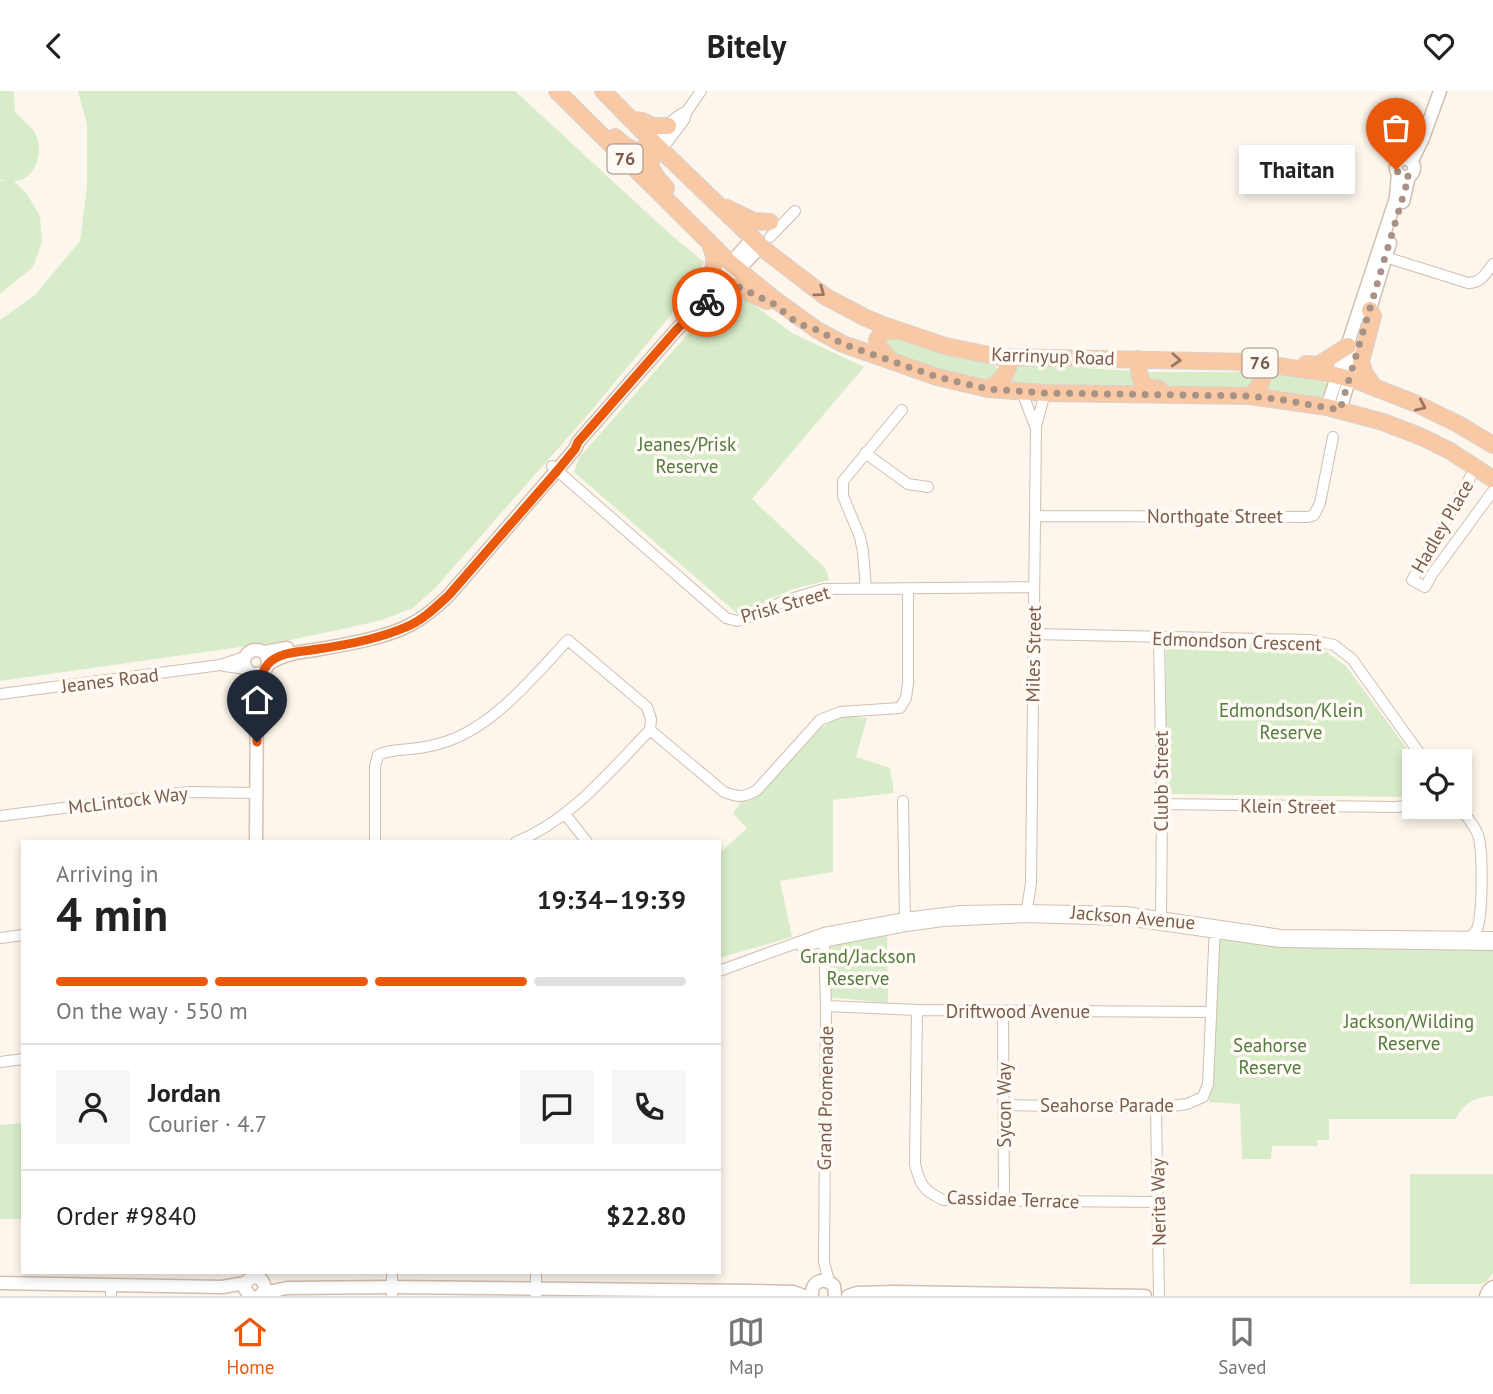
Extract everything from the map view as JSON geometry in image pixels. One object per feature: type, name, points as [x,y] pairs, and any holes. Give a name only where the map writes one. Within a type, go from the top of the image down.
[{"type":"highway","points":[[558,91],[633,150],[643,151],[657,146]]},
{"type":"highway","name":"Karrinyup Road","points":[[558,91],[734,267],[817,330],[843,344],[937,377],[988,389],[1045,393],[1250,396],[1334,409],[1383,422],[1422,437],[1493,478]]},
{"type":"highway","name":"Karrinyup Road","points":[[603,91],[718,204],[763,236],[776,259],[834,301],[866,318],[945,346],[999,357],[1229,361],[1296,367],[1344,377],[1375,388],[1435,413],[1493,445]]},
{"type":"highway","points":[[632,119],[653,126],[668,126]]},
{"type":"highway","points":[[657,146],[650,160],[654,175],[687,210],[693,226]]},
{"type":"highway","points":[[718,204],[754,221],[763,236]]},
{"type":"highway","points":[[693,305],[714,267],[710,243]]},
{"type":"highway","points":[[719,290],[737,286],[774,304],[797,323],[817,330]]},
{"type":"highway","points":[[1370,310],[1373,316],[1361,362],[1364,374],[1375,388]]},
{"type":"highway","points":[[891,361],[878,346],[878,337],[887,331],[905,332]]},
{"type":"highway","points":[[1250,396],[1260,387],[1261,370],[1259,367],[1235,366],[1229,361],[1236,356],[1318,365],[1348,346]]},
{"type":"highway","points":[[988,389],[1004,377],[1010,357]]},
{"type":"highway","points":[[1138,359],[1139,374],[1148,388],[1192,390],[1199,394]]},
{"type":"street","points":[[687,110],[676,116],[658,138],[657,146],[665,145],[701,91]]},
{"type":"street","points":[[1408,160],[1432,91]]},
{"type":"street","points":[[1334,409],[1370,310],[1396,198],[1404,175],[1397,165],[1408,160],[1423,138],[1440,91]]},
{"type":"street","points":[[763,236],[795,211]]},
{"type":"street","name":"Jeanes Road","points":[[678,328],[693,305],[763,236]]},
{"type":"street","points":[[1382,256],[1459,281],[1476,283],[1493,264]]},
{"type":"street","points":[[1344,377],[1348,346],[1382,256]]},
{"type":"street","name":"Jeanes Road","points":[[0,694],[220,665],[256,664],[385,627],[418,612],[440,594],[555,468],[569,446],[578,442],[678,328],[719,290],[734,267]]},
{"type":"street","name":"Miles Street","points":[[1022,392],[1036,426]]},
{"type":"street","name":"Miles Street","points":[[1031,914],[1036,426],[1045,393]]},
{"type":"street","points":[[866,588],[860,537],[843,496],[844,481],[902,410]]},
{"type":"street","name":"Northgate Street","points":[[1035,516],[1308,517],[1314,515],[1320,503],[1333,436]]},
{"type":"street","points":[[865,453],[908,484],[928,487]]},
{"type":"street","name":"Hadley Place","points":[[1476,467],[1412,580],[1425,587],[1493,491]]},
{"type":"street","name":"Prisk Street","points":[[555,468],[726,618],[737,621],[784,601],[824,589],[1034,587]]},
{"type":"street","points":[[650,730],[724,792],[739,797],[751,794],[820,720],[840,712],[900,708],[906,698],[908,683],[908,589]]},
{"type":"street","name":"Edmondson Crescent","points":[[1033,634],[1310,640],[1334,645],[1352,659],[1416,749]]},
{"type":"street","name":"Clubb Street","points":[[1160,638],[1161,920]]},
{"type":"street","points":[[375,840],[374,768],[378,755],[449,741],[488,720],[569,640],[647,708],[651,719],[650,730],[565,814],[522,840]]},
{"type":"street","points":[[256,664],[256,840]]},
{"type":"street","name":"McLintock Way","points":[[0,816],[188,792],[256,793]]},
{"type":"street","points":[[903,801],[905,922]]},
{"type":"street","name":"Klein Street","points":[[1162,804],[1402,806]]},
{"type":"street","points":[[565,814],[585,840]]},
{"type":"street","points":[[1468,819],[1478,836],[1481,853],[1481,893],[1477,928],[1469,937]]},
{"type":"street","points":[[1481,893],[1486,927],[1493,940]]},
{"type":"street","name":"Jackson Avenue","points":[[721,970],[776,950],[942,912],[1126,912],[1161,920],[1281,935],[1469,937],[1493,940]]},
{"type":"street","name":"Jackson Avenue","points":[[1215,928],[1280,942],[1493,940]]},
{"type":"street","name":"Seahorse Parade","points":[[1004,1105],[1156,1108],[1187,1104],[1203,1097],[1208,1084],[1215,928]]},
{"type":"street","points":[[0,938],[21,935]]},
{"type":"street","name":"Grand Promenade","points":[[824,938],[824,1288]]},
{"type":"street","name":"Driftwood Avenue","points":[[826,1006],[917,1010],[1210,1012]]},
{"type":"street","name":"Cassidae Terrace","points":[[917,1010],[915,1164],[920,1183],[929,1193],[943,1199],[1158,1202]]},
{"type":"street","name":"Sycon Way","points":[[1003,1011],[1004,1199]]},
{"type":"street","points":[[0,1062],[21,1059]]},
{"type":"street","name":"Nerita Way","points":[[1156,1108],[1158,1296]]},
{"type":"street","points":[[536,1274],[536,1292]]},
{"type":"street","points":[[0,1283],[111,1291],[222,1287],[798,1294],[824,1288],[853,1295],[1145,1296]]},
{"type":"green space","points":[[0,91],[14,91],[15,112],[33,130],[38,140],[39,156],[33,170],[22,180],[14,181],[27,194],[40,216],[42,242],[33,267],[0,294],[0,181],[8,181],[0,180]]},
{"type":"green space","points":[[78,91],[515,91],[704,262],[670,316],[585,418],[436,587],[413,608],[382,620],[290,640],[0,681],[0,320],[35,295],[80,241],[87,186],[87,124]]},
{"type":"green space","name":"Jeanes/Prisk Reserve","points":[[729,287],[792,333],[864,367],[752,499],[826,569],[829,580],[790,590],[739,615],[574,472],[579,458]]},
{"type":"green space","points":[[891,335],[924,348],[994,365],[1001,372],[991,383],[894,357],[883,346],[885,338]]},
{"type":"green space","points":[[1014,364],[1133,371],[1141,390],[1009,387]]},
{"type":"green space","points":[[1144,372],[1251,372],[1328,383],[1322,397],[1308,398],[1149,385]]},
{"type":"green space","name":"Edmondson/Klein Reserve","points":[[1166,644],[1321,648],[1346,666],[1407,749],[1402,749],[1402,797],[1166,794]]},
{"type":"green space","points":[[840,716],[867,718],[856,757],[890,768],[894,793],[833,800],[833,872],[780,881],[792,937],[721,957],[721,852],[747,828],[733,813],[741,802],[752,800],[815,732]]},
{"type":"green space","name":"Grand/Jackson Reserve","points":[[887,931],[888,1003],[828,997],[829,943]]},
{"type":"green space","points":[[1220,937],[1288,947],[1493,947],[1493,1096],[1471,1102],[1462,1109],[1456,1119],[1329,1119],[1329,1140],[1317,1140],[1317,1146],[1272,1146],[1271,1159],[1242,1159],[1240,1104],[1209,1102]]},
{"type":"green space","points":[[21,1123],[21,1219],[0,1219],[0,1125]]},
{"type":"green space","points":[[1410,1174],[1493,1174],[1493,1273],[1487,1281],[1481,1284],[1410,1284]]},
{"type":"way so far","points":[[707,302],[719,290],[737,286],[774,304],[797,323],[843,344],[937,377],[988,389],[1045,393],[1250,396],[1340,410],[1404,198],[1409,176],[1403,177],[1396,170]]},
{"type":"place","name":"Thaitan","points":[[1396,170]]},
{"type":"route","points":[[257,742],[257,695],[262,672],[268,664],[298,651],[388,634],[424,617],[449,595],[678,328],[707,302]]},
{"type":"park label","name":"Jackson/Wilding Reserve","points":[[1409,1032]]},
{"type":"park label","name":"Seahorse Reserve","points":[[1270,1056]]}]
